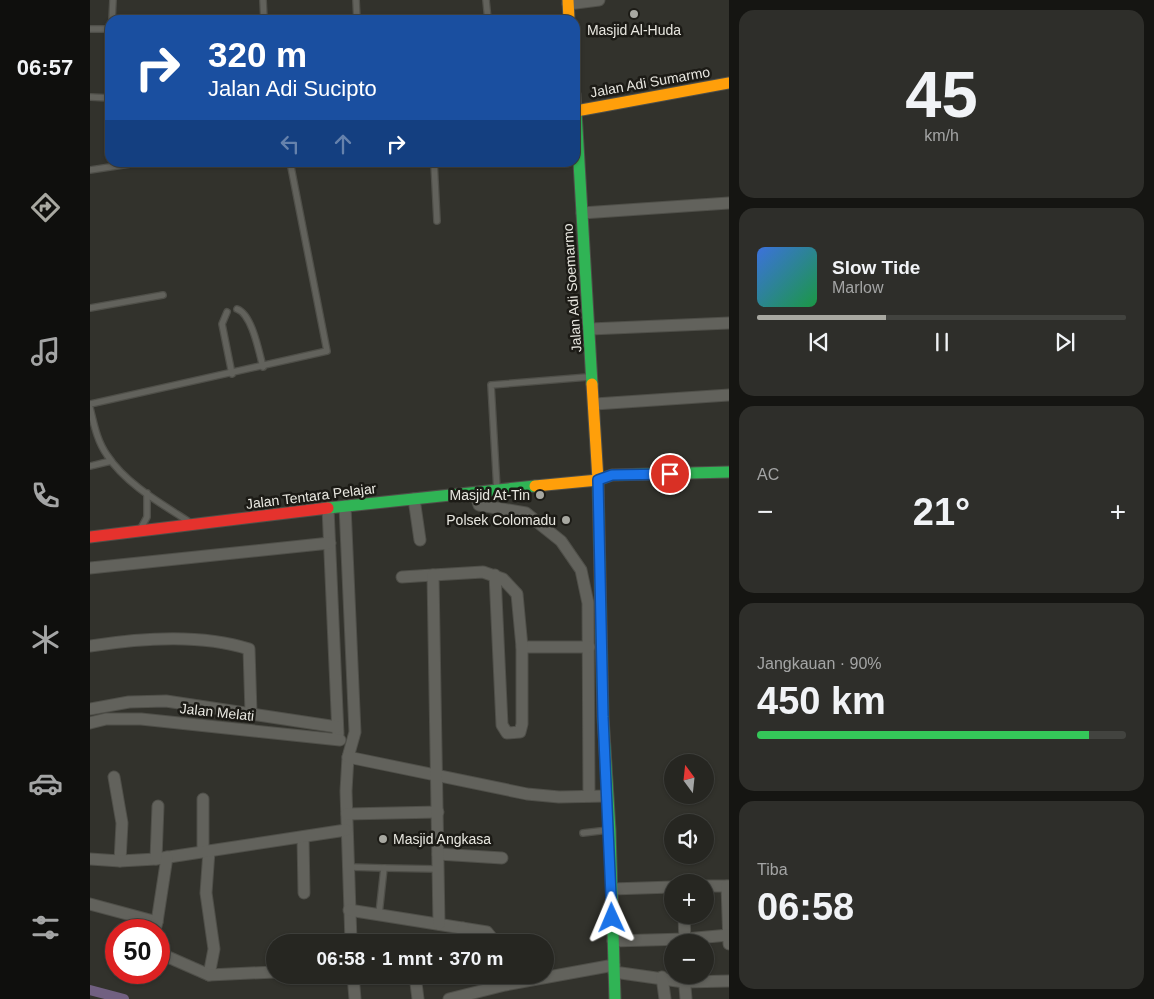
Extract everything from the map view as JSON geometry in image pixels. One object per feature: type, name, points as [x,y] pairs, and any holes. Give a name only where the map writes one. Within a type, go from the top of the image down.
[{"type":"main road","points":[[568,2],[569,15]]},
{"type":"main road","name":"Jalan Adi Sumarmo","points":[[580,110],[729,84]]},
{"type":"main road","name":"Jalan Adi Soemarmo","points":[[579,167],[595,404],[601,647],[610,830],[615,999]]},
{"type":"main road","points":[[598,480],[612,475],[729,472]]},
{"type":"main road","points":[[598,480],[612,485],[729,482]]},
{"type":"main road","name":"Jalan Tentara Pelajar","points":[[90,538],[345,506],[598,480]]},
{"type":"street","points":[[568,2],[599,0]]},
{"type":"street","points":[[582,213],[729,203]]},
{"type":"street","points":[[590,329],[729,323]]},
{"type":"street","points":[[595,404],[729,395]]},
{"type":"street","points":[[475,493],[478,505],[526,513],[541,523],[561,541],[577,562],[587,593],[589,796]]},
{"type":"street","points":[[414,499],[420,540]]},
{"type":"street","points":[[345,506],[355,732],[349,753],[346,830],[350,867],[350,934]]},
{"type":"street","points":[[328,508],[337,727],[340,740],[349,753],[527,794],[558,797],[607,796]]},
{"type":"street","points":[[90,568],[330,543]]},
{"type":"street","points":[[402,577],[483,572],[495,575],[503,579],[519,598],[522,647],[522,724],[520,732],[511,734],[507,733],[502,725],[495,575]]},
{"type":"street","points":[[434,574],[439,924]]},
{"type":"street","points":[[90,646],[168,638],[202,641],[248,649],[250,713]]},
{"type":"street","points":[[522,647],[589,647]]},
{"type":"street","points":[[90,709],[129,702],[166,701],[337,727]]},
{"type":"street","name":"Jalan Melati","points":[[90,723],[106,719],[140,719],[340,740]]},
{"type":"street","points":[[114,777],[122,823],[120,861]]},
{"type":"street","points":[[203,799],[206,892],[214,949],[209,975]]},
{"type":"street","points":[[157,919],[162,858],[158,806]]},
{"type":"street","points":[[347,814],[438,812]]},
{"type":"street","points":[[90,859],[120,861],[162,858],[346,830]]},
{"type":"street","points":[[303,837],[304,893]]},
{"type":"street","points":[[438,854],[502,858]]},
{"type":"street","points":[[714,886],[728,886],[729,938],[714,939]]},
{"type":"street","points":[[612,889],[664,887]]},
{"type":"street","points":[[90,904],[135,919]]},
{"type":"street","points":[[349,910],[487,932],[489,934]]},
{"type":"street","points":[[463,928],[463,934]]},
{"type":"street","points":[[613,941],[664,941]]},
{"type":"street","points":[[170,958],[209,975],[266,972]]},
{"type":"street","points":[[554,975],[614,968],[662,977],[664,999]]},
{"type":"street","points":[[714,980],[729,981]]},
{"type":"street","points":[[354,984],[355,999]]},
{"type":"street","points":[[416,984],[418,999]]},
{"type":"street","points":[[449,999],[492,984]]},
{"type":"street","points":[[685,984],[686,999]]},
{"type":"lane","points":[[112,15],[113,0]]},
{"type":"lane","points":[[263,0],[264,15]]},
{"type":"lane","points":[[356,0],[358,15]]},
{"type":"lane","points":[[486,0],[488,15]]},
{"type":"lane","points":[[90,29],[105,29]]},
{"type":"lane","points":[[90,97],[105,98]]},
{"type":"lane","points":[[90,170],[110,167]]},
{"type":"lane","points":[[90,404],[232,374],[327,351],[291,167]]},
{"type":"lane","points":[[434,167],[437,221]]},
{"type":"lane","points":[[90,308],[163,295]]},
{"type":"lane","points":[[238,309],[249,320],[263,367]]},
{"type":"lane","points":[[227,312],[222,324],[232,374]]},
{"type":"lane","points":[[497,490],[492,384],[593,376]]},
{"type":"lane","points":[[90,408],[100,442],[111,461],[147,493],[193,525]]},
{"type":"lane","points":[[90,466],[111,461]]},
{"type":"lane","points":[[138,532],[147,517],[147,493]]},
{"type":"lane","points":[[583,833],[610,830]]},
{"type":"lane","points":[[350,867],[438,869]]},
{"type":"lane","points":[[379,914],[384,868]]},
{"type":"waterway","points":[[90,990],[124,999]]},
{"type":"traffic: fast","points":[[579,167],[592,384]]},
{"type":"traffic: fast","points":[[598,480],[612,475],[729,472]]},
{"type":"traffic: fast","points":[[598,480],[603,717],[610,830],[615,999]]},
{"type":"traffic: fast","points":[[328,508],[535,486]]},
{"type":"traffic: slow","points":[[568,0],[569,15]]},
{"type":"traffic: slow","points":[[580,110],[729,83]]},
{"type":"traffic: slow","points":[[592,384],[598,480]]},
{"type":"traffic: slow","points":[[535,486],[598,480]]},
{"type":"traffic: jam","points":[[90,537],[328,508]]},
{"type":"place","name":"Masjid Al-Huda","points":[[634,14]]},
{"type":"place","name":"Masjid At-Tin","points":[[540,495]]},
{"type":"place","name":"Polsek Colomadu","points":[[566,520]]},
{"type":"place","name":"Masjid Angkasa","points":[[383,839]]},
{"type":"route","points":[[612,918],[610,830],[603,717],[598,480],[612,475],[670,474]]}]
